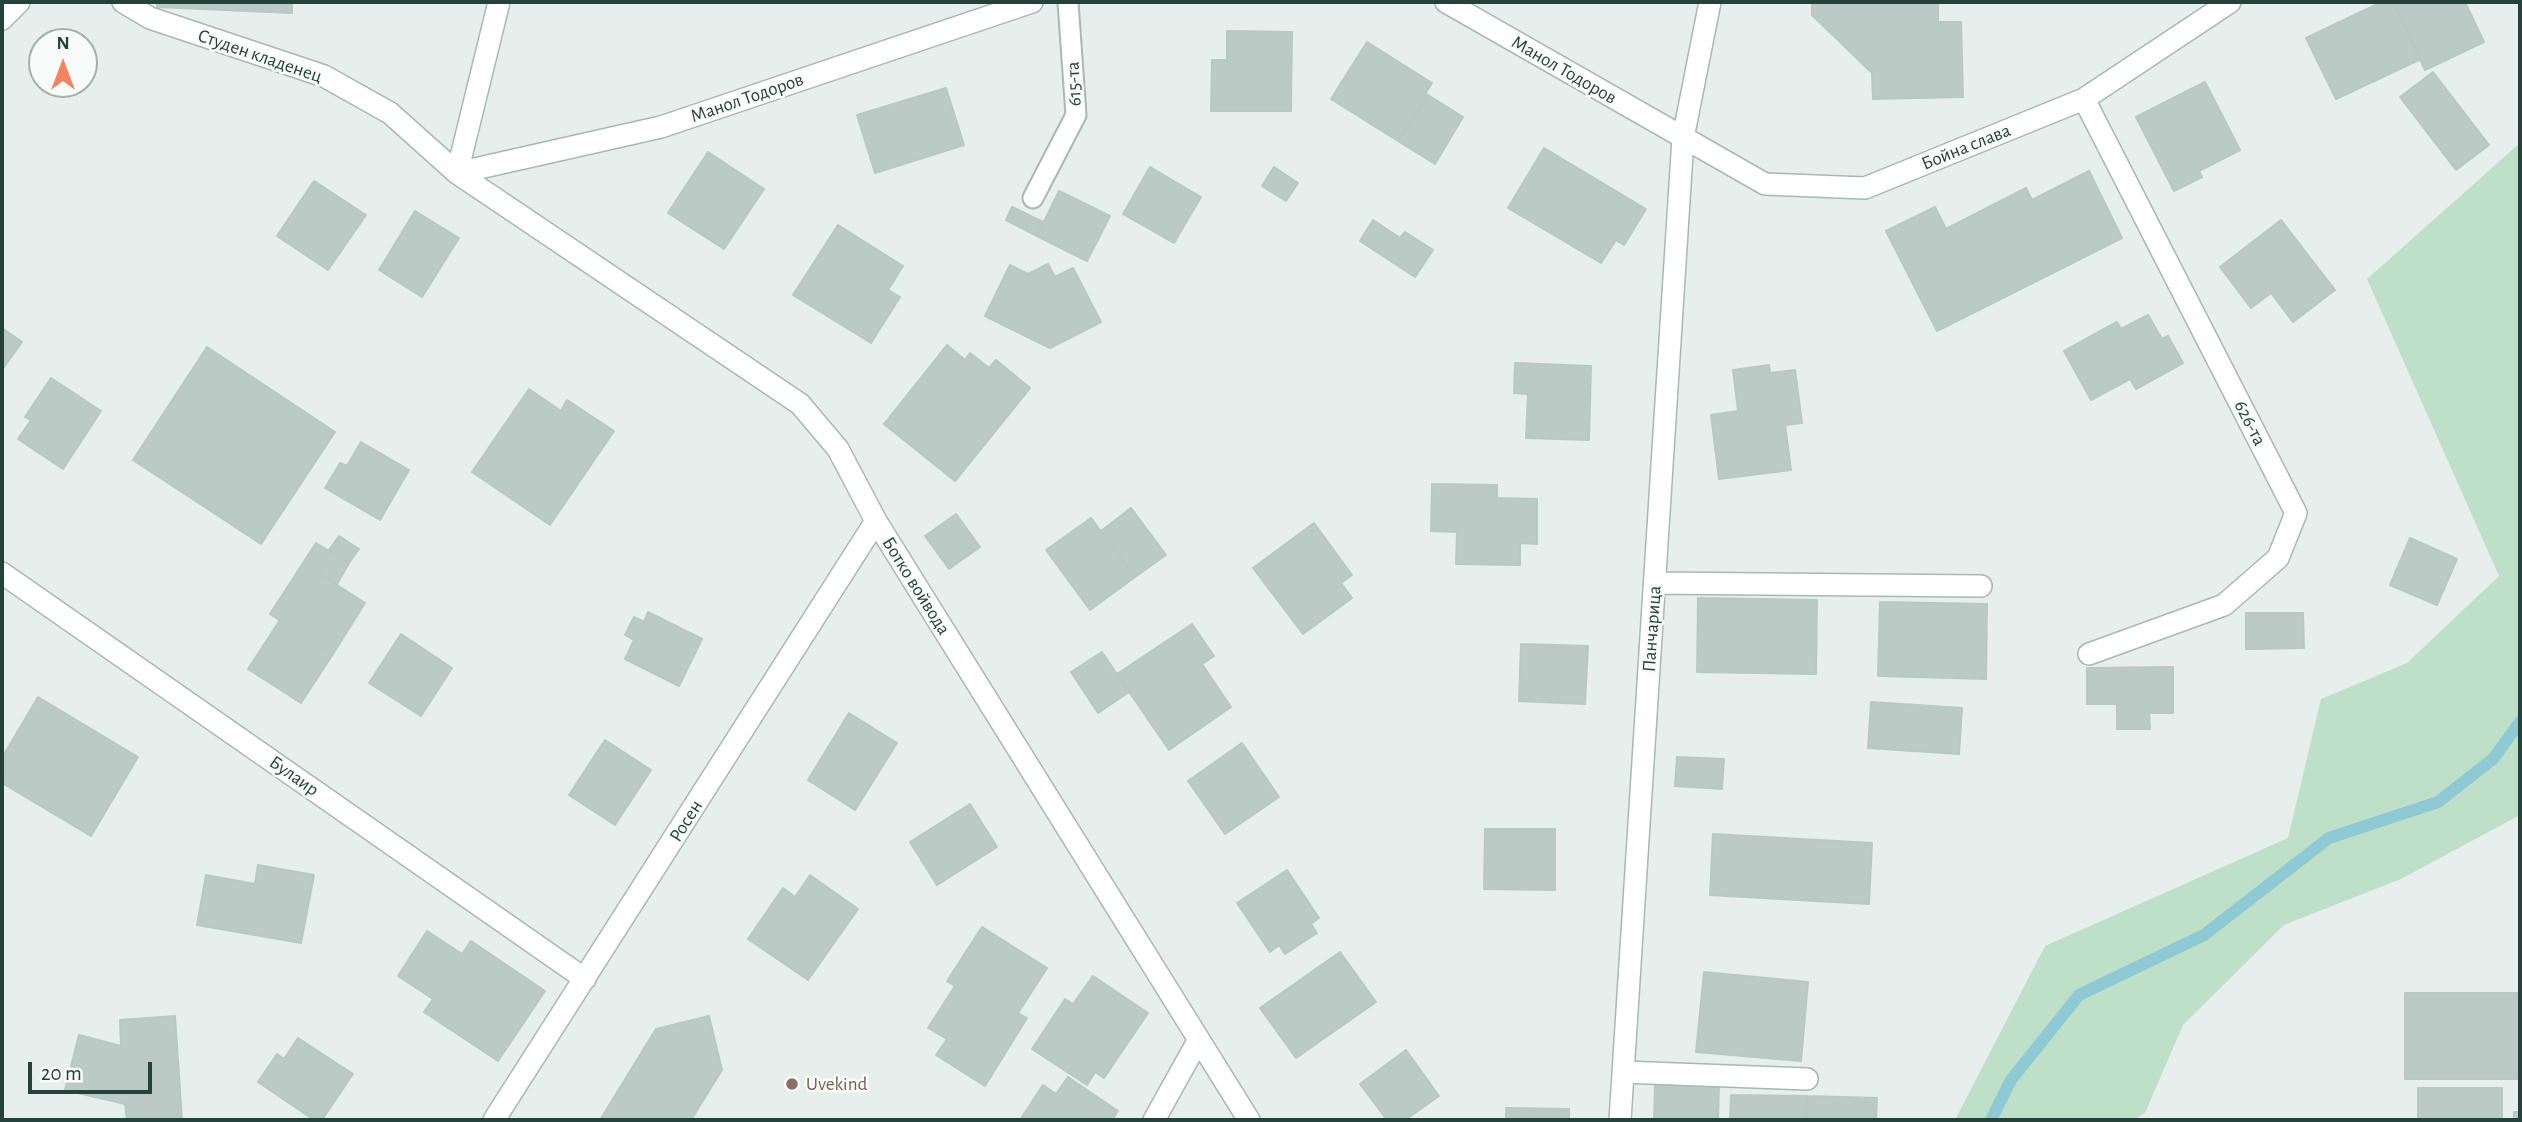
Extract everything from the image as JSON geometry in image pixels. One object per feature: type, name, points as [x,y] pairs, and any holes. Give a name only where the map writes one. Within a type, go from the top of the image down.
[{"type":"street","points":[[2,19],[19,2]]},
{"type":"street","name":"Студен кладенец","points":[[123,2],[149,18],[324,76],[390,113],[457,173]]},
{"type":"street","points":[[457,173],[499,2]]},
{"type":"street","name":"Манол Тодоров","points":[[457,173],[661,127],[1032,2]]},
{"type":"street","name":"Манол Тодоров","points":[[1446,2],[1683,138]]},
{"type":"street","name":"Панчарица","points":[[1620,1120],[1683,138],[1710,2]]},
{"type":"street","name":"Бойна слава","points":[[1683,138],[1765,184],[1866,188],[2084,99],[2230,2]]},
{"type":"street","name":"626-та","points":[[2084,99],[2296,513],[2278,558],[2224,605],[2089,654]]},
{"type":"street","name":"Ботко войвода","points":[[457,173],[800,404],[838,449],[876,521],[1249,1120]]},
{"type":"street","name":"Росен","points":[[494,1120],[876,521]]},
{"type":"street","name":"Булаир","points":[[2,573],[585,979]]},
{"type":"street","points":[[1655,583],[1981,586]]},
{"type":"street","points":[[1154,1120],[1198,1041]]},
{"type":"street","points":[[1623,1072],[1807,1079]]},
{"type":"lane","name":"615-та","points":[[1033,198],[1076,115],[1069,2]]},
{"type":"green space","points":[[2520,143],[2520,815],[2401,879],[2284,925],[2183,1025],[2145,1113],[2134,1120],[1955,1120],[2045,946],[2288,838],[2321,699],[2407,663],[2499,576],[2367,279]]},
{"type":"building","points":[[157,2],[292,2],[292,13],[157,7]]},
{"type":"building","points":[[1812,2],[1935,2],[1938,4],[1938,22],[1961,22],[1963,97],[1873,99],[1872,73],[1812,15]]},
{"type":"building","points":[[2382,2],[2393,2],[2421,59],[2336,99],[2306,38]]},
{"type":"building","points":[[2393,2],[2465,2],[2484,42],[2425,70]]},
{"type":"building","points":[[1227,31],[1292,32],[1291,111],[1211,111],[1212,60],[1227,60]]},
{"type":"building","points":[[1367,42],[1432,83],[1425,94],[1428,95],[1398,141],[1331,99]]},
{"type":"building","points":[[2433,72],[2489,145],[2456,170],[2400,97]]},
{"type":"building","points":[[2205,82],[2240,150],[2199,171],[2202,177],[2174,191],[2136,117]]},
{"type":"building","points":[[946,88],[964,145],[875,173],[857,115]]},
{"type":"building","points":[[1428,95],[1463,117],[1435,164],[1398,141]]},
{"type":"building","points":[[1544,148],[1646,209],[1624,245],[1616,240],[1601,263],[1508,208]]},
{"type":"building","points":[[708,152],[764,189],[724,249],[668,213]]},
{"type":"building","points":[[1150,167],[1201,197],[1174,243],[1123,214]]},
{"type":"building","points":[[1274,167],[1298,183],[1286,201],[1262,186]]},
{"type":"building","points":[[2089,171],[2122,238],[1937,331],[1886,231],[1935,207],[1946,229],[2026,188],[2032,200]]},
{"type":"building","points":[[314,181],[366,215],[328,270],[277,236]]},
{"type":"building","points":[[1059,191],[1110,216],[1087,261],[1037,236]]},
{"type":"building","points":[[1012,207],[1043,222],[1037,236],[1006,220]]},
{"type":"building","points":[[415,211],[459,238],[422,297],[379,270]]},
{"type":"building","points":[[1373,220],[1400,238],[1405,232],[1433,250],[1415,277],[1360,241]]},
{"type":"building","points":[[2281,220],[2335,290],[2293,322],[2271,293],[2251,308],[2220,267]]},
{"type":"building","points":[[838,225],[903,266],[888,290],[900,297],[871,343],[793,295]]},
{"type":"building","points":[[1048,264],[1055,277],[1073,268],[1101,322],[1050,348],[985,316],[1010,265],[1028,274]]},
{"type":"building","points":[[2148,315],[2162,339],[2168,336],[2183,363],[2136,389],[2130,379],[2091,400],[2064,351],[2117,322],[2121,329]]},
{"type":"building","points":[[2,328],[22,342],[2,370]]},
{"type":"building","points":[[947,345],[965,360],[970,353],[989,368],[996,360],[1030,388],[955,481],[884,424]]},
{"type":"building","points":[[207,347],[335,432],[261,544],[133,460]]},
{"type":"building","points":[[1515,363],[1591,366],[1589,440],[1526,438],[1528,394],[1514,393]]},
{"type":"building","points":[[1769,365],[1770,373],[1795,370],[1802,423],[1785,425],[1791,470],[1719,479],[1711,415],[1738,411],[1733,370]]},
{"type":"building","points":[[51,378],[101,411],[63,469],[18,439],[31,420],[25,417]]},
{"type":"building","points":[[529,389],[561,411],[567,400],[614,431],[550,525],[472,472]]},
{"type":"building","points":[[361,442],[409,470],[380,520],[325,488],[340,463],[347,466]]},
{"type":"building","points":[[1432,484],[1497,485],[1497,498],[1537,499],[1537,544],[1520,543],[1520,565],[1456,564],[1457,532],[1431,531]]},
{"type":"building","points":[[1131,508],[1166,555],[1135,577],[1101,531]]},
{"type":"building","points":[[956,514],[980,547],[949,569],[925,536]]},
{"type":"building","points":[[1091,518],[1135,577],[1090,610],[1046,550]]},
{"type":"building","points":[[1314,523],[1352,575],[1341,583],[1352,598],[1303,634],[1253,568]]},
{"type":"building","points":[[339,536],[359,549],[349,563],[329,550]]},
{"type":"building","points":[[2410,538],[2457,559],[2437,605],[2390,585]]},
{"type":"building","points":[[316,543],[349,563],[337,584],[303,563]]},
{"type":"building","points":[[303,563],[365,603],[333,654],[270,614]]},
{"type":"building","points":[[1698,598],[1817,600],[1816,674],[1697,672]]},
{"type":"building","points":[[1880,602],[1987,604],[1986,679],[1878,676]]},
{"type":"building","points":[[648,612],[702,639],[679,686],[625,659],[634,640],[625,635],[634,617],[644,622]]},
{"type":"building","points":[[2246,613],[2303,613],[2304,648],[2246,649]]},
{"type":"building","points":[[280,620],[333,654],[301,703],[248,669]]},
{"type":"building","points":[[1192,624],[1214,656],[1202,664],[1231,707],[1169,750],[1117,674]]},
{"type":"building","points":[[401,634],[452,668],[421,716],[369,683]]},
{"type":"building","points":[[1521,644],[1588,646],[1585,704],[1519,701]]},
{"type":"building","points":[[1102,652],[1129,692],[1098,713],[1071,672]]},
{"type":"building","points":[[2173,667],[2173,713],[2149,713],[2150,729],[2117,729],[2117,704],[2087,704],[2087,668]]},
{"type":"building","points":[[38,697],[138,757],[91,836],[2,783],[2,758]]},
{"type":"building","points":[[1871,702],[1962,708],[1959,754],[1868,748]]},
{"type":"building","points":[[849,713],[897,743],[855,810],[808,780]]},
{"type":"building","points":[[605,740],[651,770],[615,825],[569,795]]},
{"type":"building","points":[[1242,743],[1279,797],[1225,834],[1188,781]]},
{"type":"building","points":[[1677,757],[1724,759],[1722,789],[1675,786]]},
{"type":"building","points":[[970,804],[997,847],[937,885],[910,842]]},
{"type":"building","points":[[1485,829],[1555,829],[1555,890],[1484,889]]},
{"type":"building","points":[[1713,834],[1872,843],[1869,904],[1710,895]]},
{"type":"building","points":[[258,865],[314,875],[301,943],[197,925],[206,875],[255,884]]},
{"type":"building","points":[[1287,870],[1319,918],[1311,924],[1317,933],[1285,954],[1279,945],[1270,952],[1237,903]]},
{"type":"building","points":[[810,875],[858,909],[808,980],[748,939],[783,888],[795,897]]},
{"type":"building","points":[[982,927],[1047,968],[1018,1013],[1027,1018],[985,1086],[936,1055],[947,1039],[928,1028],[955,986],[947,981]]},
{"type":"building","points":[[427,931],[462,954],[471,941],[545,991],[498,1061],[424,1012],[433,999],[398,976]]},
{"type":"building","points":[[1340,952],[1376,1002],[1296,1058],[1260,1008]]},
{"type":"building","points":[[1704,972],[1808,982],[1801,1061],[1696,1052]]},
{"type":"building","points":[[1093,976],[1148,1013],[1104,1078],[1095,1072],[1087,1085],[1032,1049],[1065,999],[1073,1004]]},
{"type":"building","points":[[2405,993],[2520,993],[2520,1079],[2405,1079]]},
{"type":"building","points":[[175,1016],[182,1120],[127,1120],[125,1104],[65,1090],[79,1035],[121,1046],[120,1020]]},
{"type":"building","points":[[709,1016],[722,1070],[691,1120],[600,1120],[656,1029]]},
{"type":"building","points":[[298,1038],[353,1074],[322,1120],[314,1120],[258,1082],[277,1054],[284,1059]]},
{"type":"building","points":[[1406,1050],[1439,1096],[1405,1120],[1387,1120],[1360,1084]]},
{"type":"building","points":[[1068,1077],[1118,1111],[1112,1120],[1020,1120],[1043,1085],[1056,1094]]},
{"type":"building","points":[[1655,1084],[1719,1085],[1718,1120],[1654,1120]]},
{"type":"building","points":[[2418,1088],[2502,1088],[2502,1120],[2418,1120]]},
{"type":"building","points":[[1731,1095],[1807,1096],[1806,1120],[1730,1120]]},
{"type":"building","points":[[1807,1096],[1877,1098],[1876,1120],[1806,1120]]},
{"type":"building","points":[[1506,1108],[1569,1109],[1569,1120],[1506,1120]]},
{"type":"building","points":[[2514,1112],[2520,1112],[2520,1120],[2514,1120]]},
{"type":"waterway","points":[[1991,1120],[2011,1080],[2079,995],[2204,935],[2329,838],[2438,802],[2493,759],[2520,722]]},
{"type":"place","name":"Uvekind","points":[[792,1084]]}]
